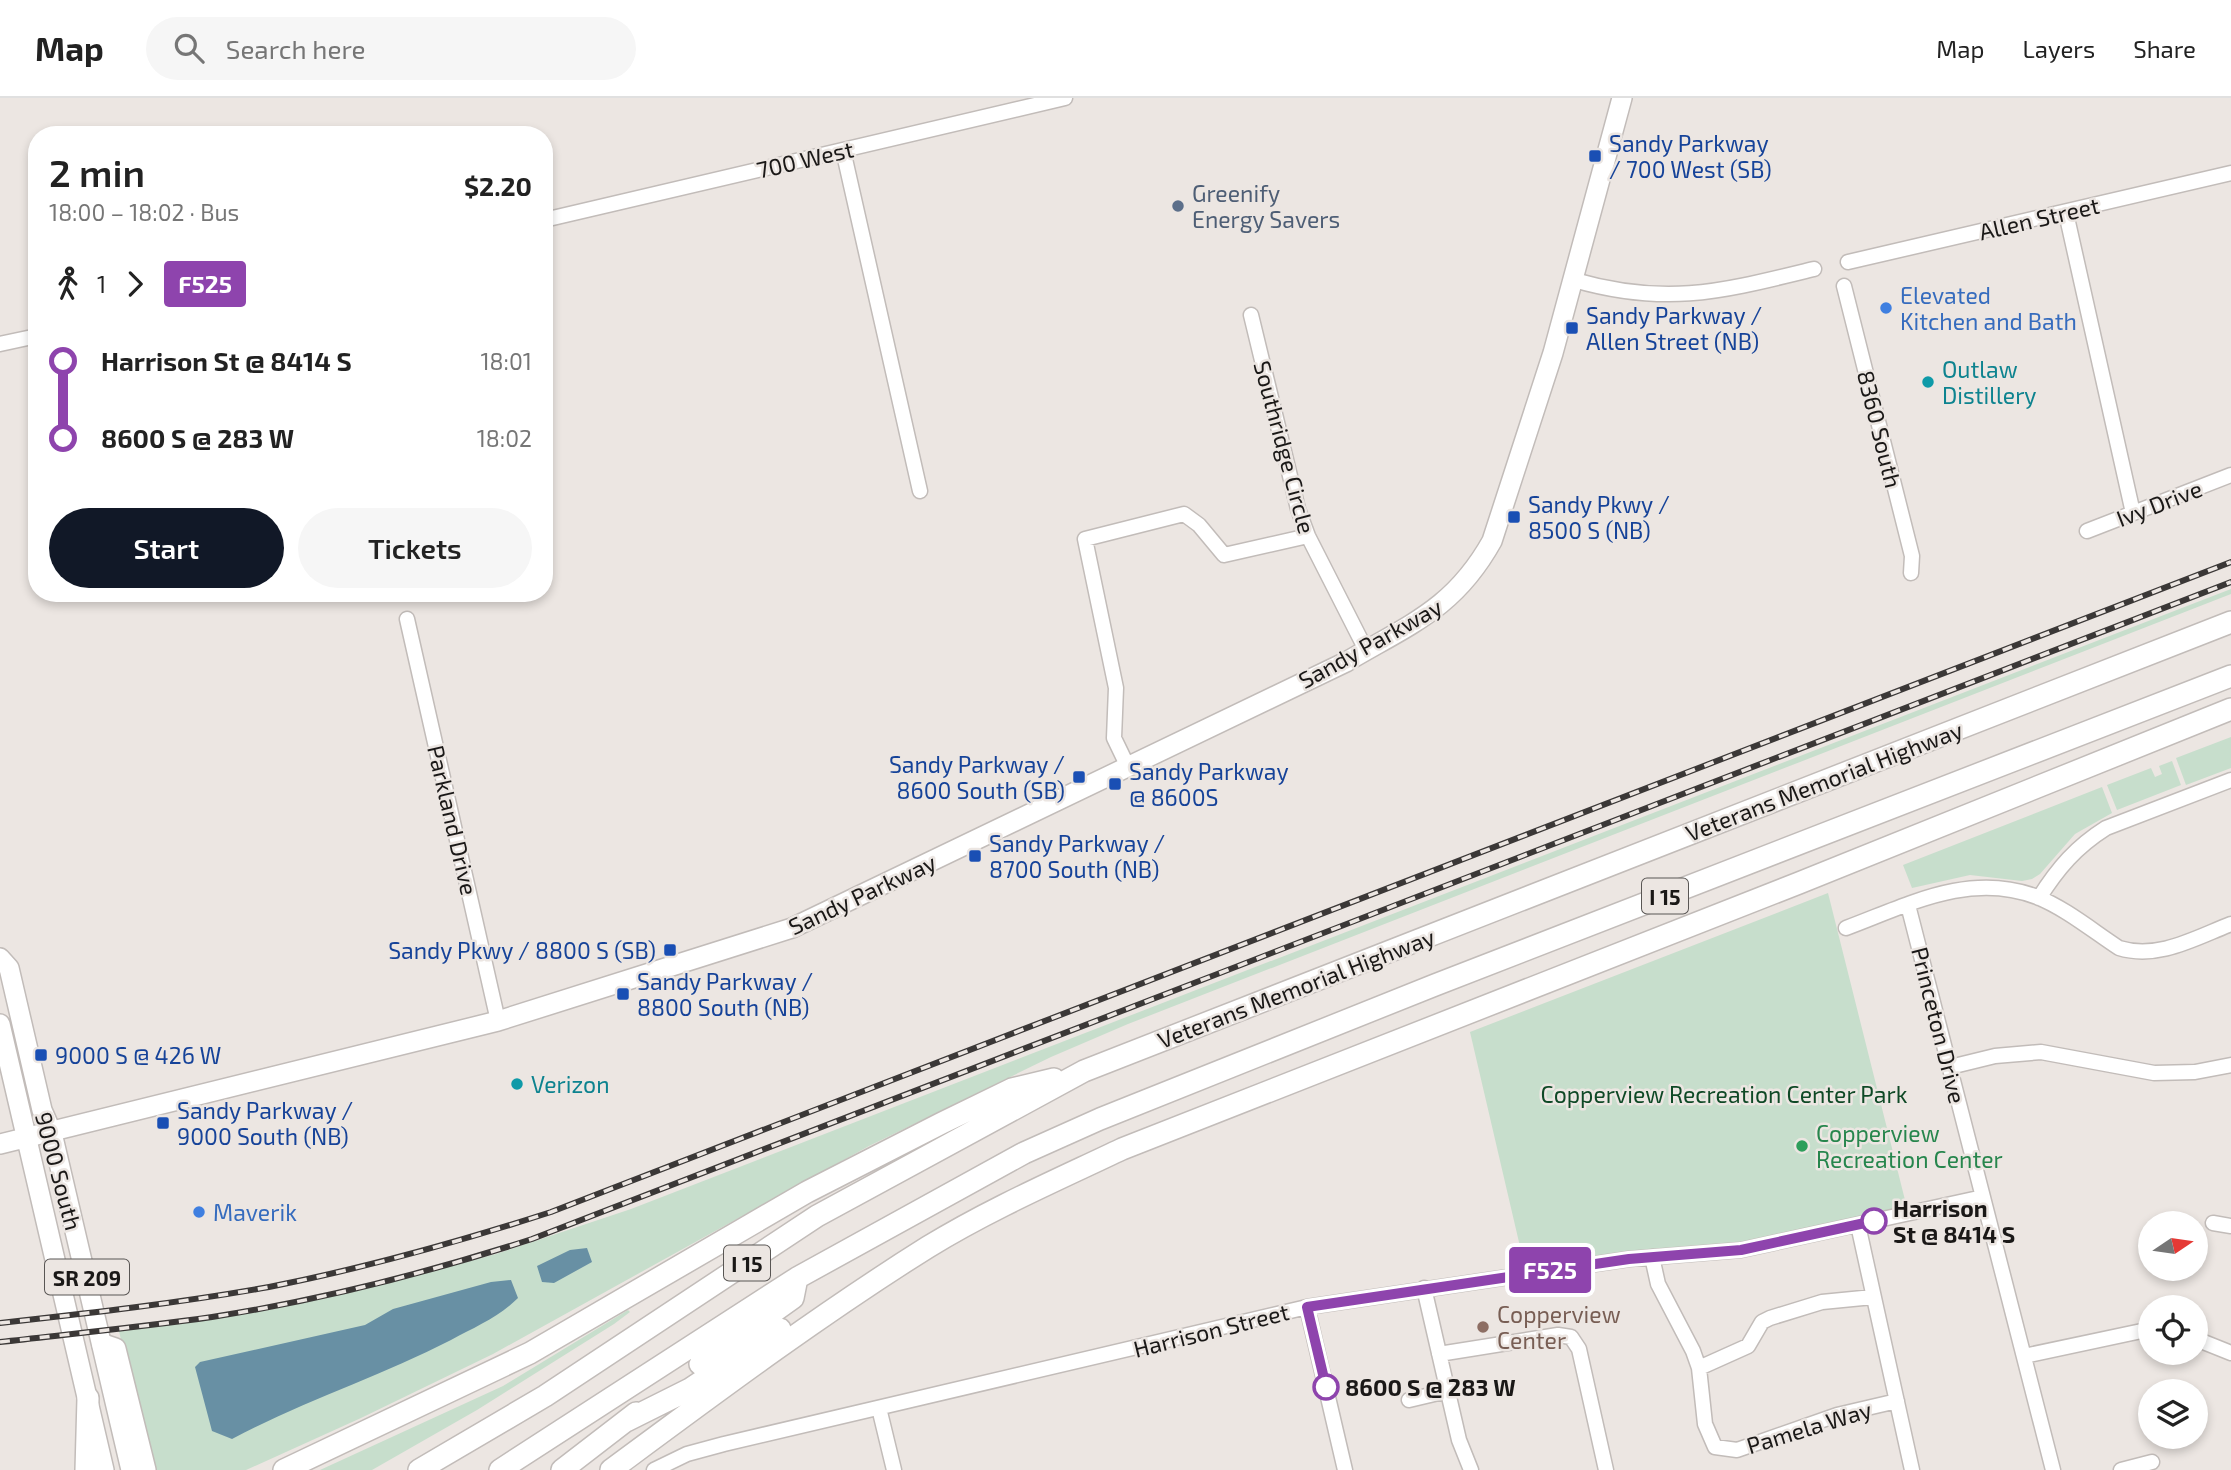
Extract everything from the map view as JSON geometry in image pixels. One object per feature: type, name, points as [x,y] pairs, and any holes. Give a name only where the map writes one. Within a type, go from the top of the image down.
[{"type":"highway","name":"Veterans Memorial Highway","points":[[419,1470],[545,1396],[817,1216],[1084,1072],[2231,622]]},
{"type":"highway","name":"Veterans Memorial Highway","points":[[500,1470],[797,1278],[956,1188],[1100,1119],[1448,980],[2231,676]]},
{"type":"highway","points":[[611,1470],[757,1361],[930,1246],[1122,1149],[1786,888],[2231,709]]},
{"type":"highway","points":[[284,1470],[530,1353],[807,1192],[942,1123],[1012,1089],[1084,1072]]},
{"type":"highway","points":[[626,1421],[690,1389],[741,1353],[945,1230],[972,1223]]},
{"type":"highway","points":[[562,1470],[793,1298],[797,1278]]},
{"type":"highway","points":[[103,1345],[115,1349],[145,1470]]},
{"type":"highway","points":[[86,1470],[88,1398]]},
{"type":"main road","name":"Sandy Parkway","points":[[0,1144],[498,1020],[792,928],[1366,650],[1424,617],[1457,592],[1492,541],[1573,280],[1622,98]]},
{"type":"main road","name":"9000 South","points":[[0,958],[9,968],[42,1110],[52,1133],[131,1470]]},
{"type":"main road","name":"9000 South","points":[[0,1024],[104,1470]]},
{"type":"street","name":"700 West","points":[[553,218],[1065,98]]},
{"type":"street","points":[[843,150],[920,491]]},
{"type":"street","name":"Allen Street","points":[[1847,262],[2231,173]]},
{"type":"street","points":[[2066,213],[2133,513]]},
{"type":"street","points":[[1573,280],[1640,296],[1685,296],[1727,290],[1814,269]]},
{"type":"street","name":"8360 South","points":[[1844,286],[1912,556],[1911,573]]},
{"type":"street","name":"Southridge Circle","points":[[1251,315],[1289,478],[1308,536],[1366,650]]},
{"type":"street","points":[[0,344],[28,338]]},
{"type":"street","name":"Ivy Drive","points":[[2087,531],[2231,475]]},
{"type":"street","points":[[1128,767],[1114,738],[1116,688],[1085,539],[1184,514],[1199,525],[1224,555],[1308,536]]},
{"type":"street","name":"Parkland Drive","points":[[407,618],[498,1020]]},
{"type":"street","points":[[2039,898],[2060,866],[2088,839],[2106,828],[2231,780]]},
{"type":"street","points":[[1846,928],[1936,894],[1978,886],[1998,887],[2039,898],[2119,948],[2131,952],[2158,951],[2231,924]]},
{"type":"street","name":"Princeton Drive","points":[[1908,905],[2053,1470]]},
{"type":"street","points":[[1950,1067],[1995,1056],[2040,1052],[2154,1073],[2195,1072],[2231,1065]]},
{"type":"street","name":"Harrison Street","points":[[654,1470],[705,1449],[1307,1307],[1652,1256],[1741,1250],[1983,1197]]},
{"type":"street","points":[[2213,1223],[2231,1226]]},
{"type":"street","points":[[1858,1225],[1912,1470]]},
{"type":"street","name":"Pamela Way","points":[[1652,1256],[1658,1284],[1699,1368],[1705,1424],[1715,1447],[1737,1450],[1837,1415],[1897,1401]]},
{"type":"street","points":[[1424,1288],[1459,1440],[1471,1470]]},
{"type":"street","points":[[1699,1368],[1748,1346],[1762,1322],[1770,1318],[1822,1302],[1873,1297]]},
{"type":"street","points":[[1307,1307],[1345,1470]]},
{"type":"street","points":[[2024,1356],[2138,1332]]},
{"type":"street","points":[[1439,1354],[1559,1335],[1571,1337],[1579,1349],[1606,1470]]},
{"type":"street","points":[[2208,1344],[2231,1353]]},
{"type":"street","points":[[1409,1399],[1447,1391]]},
{"type":"street","points":[[879,1408],[894,1470]]},
{"type":"street","points":[[2121,1470],[2152,1462]]},
{"type":"green space","points":[[2231,589],[2231,594],[1128,1024],[1051,1057],[869,1146],[493,1354],[246,1470],[156,1470],[139,1421],[119,1331],[263,1311],[361,1290],[496,1254],[631,1209]]},
{"type":"green space","points":[[2231,737],[2231,768],[2186,785],[2176,758]]},
{"type":"green space","points":[[2172,761],[2181,785],[2117,810],[2107,785],[2151,768],[2155,777],[2162,774],[2159,766]]},
{"type":"green space","points":[[2102,787],[2112,813],[2075,834],[2040,874],[2032,879],[2022,881],[1970,875],[1912,888],[1903,865]]},
{"type":"green space","name":"Copperview Recreation Center Park","points":[[1828,893],[1907,1208],[1743,1243],[1655,1249],[1525,1268],[1470,1032]]},
{"type":"green space","points":[[628,1310],[630,1312],[614,1324],[477,1410],[372,1470],[320,1470],[503,1386]]},
{"type":"water","points":[[587,1248],[592,1262],[554,1283],[542,1282],[537,1266],[570,1250]]},
{"type":"water","points":[[511,1280],[518,1298],[511,1305],[451,1340],[232,1439],[212,1431],[195,1367],[200,1362],[365,1325],[393,1309],[491,1282]]},
{"type":"railway","points":[[0,1323],[169,1303],[269,1287],[411,1254],[551,1212],[2231,562]]},
{"type":"railway","points":[[0,1342],[185,1321],[253,1310],[413,1274],[532,1239],[2231,582]]},
{"type":"bus line","name":"F525","points":[[1326,1387],[1307,1307],[1629,1259],[1741,1250],[1874,1221]]},
{"type":"place","name":"Sandy Parkway / 700 West (SB)","points":[[1595,156]]},
{"type":"place","name":"Greenify Energy Savers","points":[[1178,206]]},
{"type":"place","name":"Elevated Kitchen and Bath","points":[[1886,308]]},
{"type":"place","name":"Sandy Parkway / Allen Street (NB)","points":[[1572,328]]},
{"type":"place","name":"Outlaw Distillery","points":[[1928,382]]},
{"type":"place","name":"Sandy Pkwy / 8500 S (NB)","points":[[1514,517]]},
{"type":"place","name":"Sandy Parkway / 8600 South (SB)","points":[[1079,777]]},
{"type":"place","name":"Sandy Parkway @ 8600S","points":[[1115,784]]},
{"type":"place","name":"Sandy Parkway / 8700 South (NB)","points":[[975,856]]},
{"type":"place","name":"Sandy Pkwy / 8800 S (SB)","points":[[670,950]]},
{"type":"place","name":"Sandy Parkway / 8800 South (NB)","points":[[623,994]]},
{"type":"place","name":"9000 S @ 426 W","points":[[41,1055]]},
{"type":"place","name":"Verizon","points":[[517,1084]]},
{"type":"place","name":"Sandy Parkway / 9000 South (NB)","points":[[163,1123]]},
{"type":"place","name":"Copperview Recreation Center","points":[[1802,1146]]},
{"type":"place","name":"Maverik","points":[[199,1212]]},
{"type":"place","name":"Harrison St @ 8414 S","points":[[1874,1221]]},
{"type":"place","name":"Copperview Center","points":[[1483,1327]]},
{"type":"place","name":"8600 S @ 283 W","points":[[1326,1387]]}]
